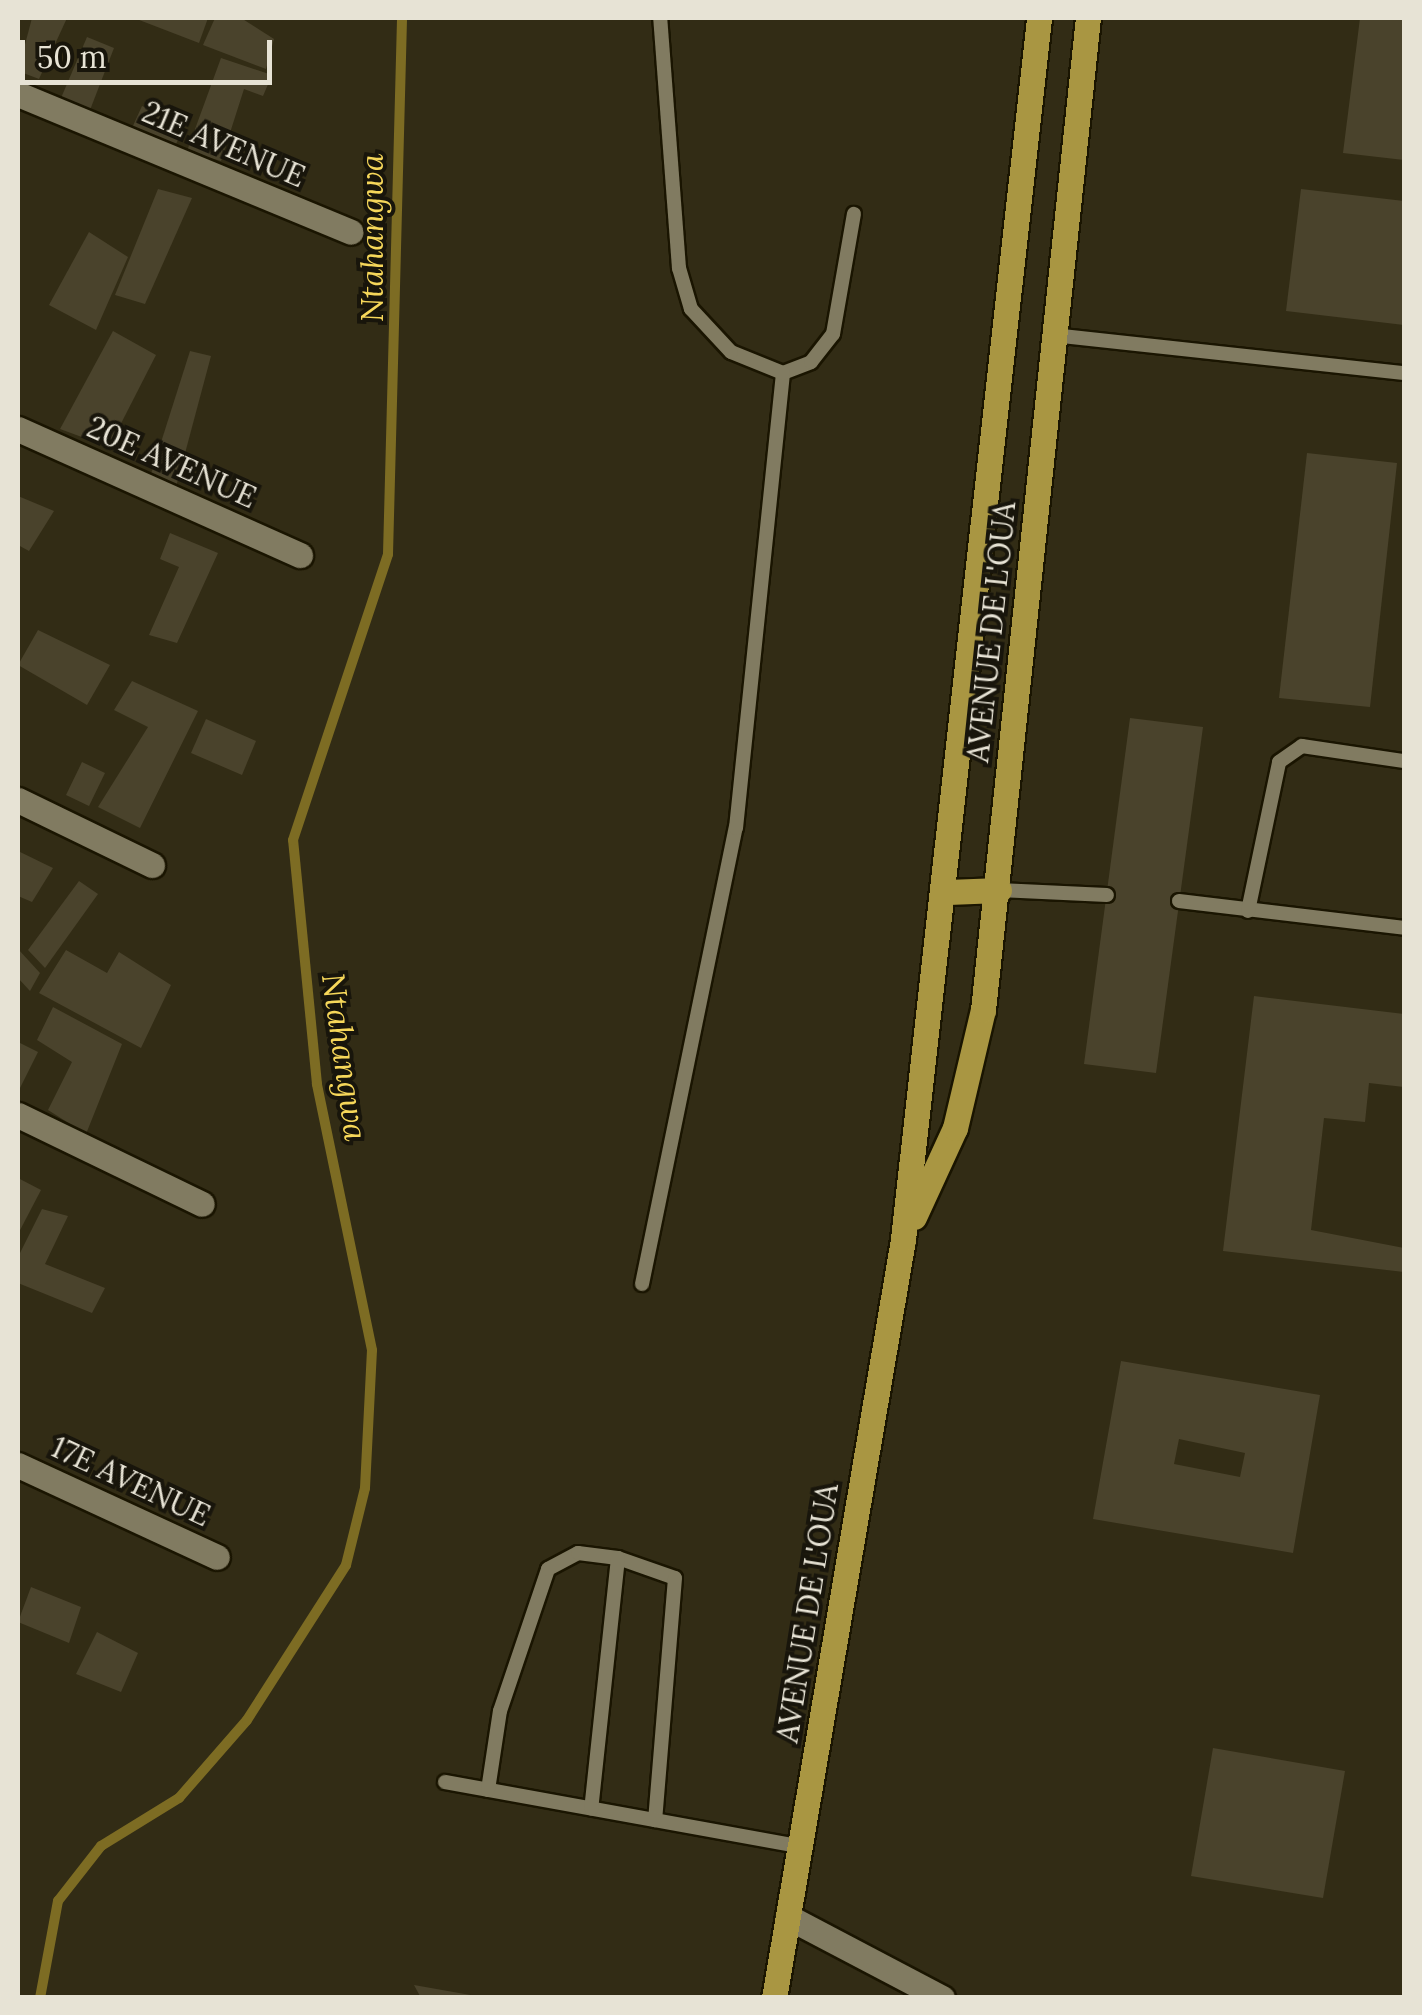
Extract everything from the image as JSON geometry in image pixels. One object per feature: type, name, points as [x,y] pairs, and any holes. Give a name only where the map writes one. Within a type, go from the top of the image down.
[{"type":"main road","name":"AVENUE DE L'OUA","points":[[774,1998],[903,1239],[948,892],[1039,18]]},
{"type":"main road","name":"AVENUE DE L'OUA","points":[[903,1239],[972,1074],[999,890],[1088,18]]},
{"type":"main road","points":[[948,892],[999,890]]},
{"type":"street","name":"21E AVENUE","points":[[18,94],[351,232]]},
{"type":"street","name":"20E AVENUE","points":[[18,429],[300,555]]},
{"type":"street","points":[[18,800],[152,865]]},
{"type":"street","points":[[18,1115],[202,1204]]},
{"type":"street","name":"17E AVENUE","points":[[18,1465],[217,1556]]},
{"type":"street","points":[[788,1918],[942,1998]]},
{"type":"lane","points":[[660,18],[679,268],[692,309],[731,352],[783,373],[812,362],[834,334],[854,214]]},
{"type":"lane","points":[[1053,335],[1404,373]]},
{"type":"lane","points":[[642,1284],[736,828],[783,373]]},
{"type":"lane","points":[[1248,912],[1279,762],[1302,746],[1404,761]]},
{"type":"lane","points":[[999,890],[1107,895]]},
{"type":"lane","points":[[1179,901],[1404,928]]},
{"type":"lane","points":[[488,1790],[500,1711],[548,1569],[578,1553],[618,1558],[675,1578],[655,1820]]},
{"type":"lane","points":[[591,1809],[618,1558]]},
{"type":"lane","points":[[446,1782],[801,1847]]},
{"type":"building","points":[[32,18],[67,18],[39,79],[18,71]]},
{"type":"building","points":[[134,18],[208,18],[199,43]]},
{"type":"building","points":[[215,18],[241,18],[274,39],[266,69],[203,45]]},
{"type":"building","points":[[1360,18],[1404,18],[1404,160],[1343,153]]},
{"type":"building","points":[[87,37],[114,48],[90,110],[61,98]]},
{"type":"building","points":[[221,58],[272,75],[263,96],[244,89],[221,161],[187,151]]},
{"type":"building","points":[[142,106],[186,124],[175,146],[132,128]]},
{"type":"building","points":[[158,189],[192,198],[145,304],[115,295]]},
{"type":"building","points":[[1301,189],[1404,201],[1404,325],[1286,311]]},
{"type":"building","points":[[89,232],[128,257],[96,330],[49,305]]},
{"type":"building","points":[[113,331],[156,355],[109,447],[60,429]]},
{"type":"building","points":[[190,351],[211,356],[176,487],[150,477]]},
{"type":"building","points":[[1307,453],[1397,463],[1370,707],[1279,698]]},
{"type":"building","points":[[18,496],[54,511],[29,551],[18,545]]},
{"type":"building","points":[[170,533],[218,553],[177,643],[149,635],[179,567],[160,559]]},
{"type":"building","points":[[38,630],[110,665],[87,705],[18,665]]},
{"type":"building","points":[[132,681],[198,711],[140,828],[98,807],[148,727],[114,710]]},
{"type":"building","points":[[1130,718],[1203,727],[1156,1073],[1084,1064]]},
{"type":"building","points":[[206,719],[256,741],[242,775],[191,753]]},
{"type":"building","points":[[82,762],[105,773],[89,806],[66,795]]},
{"type":"building","points":[[18,851],[53,868],[32,902],[18,896]]},
{"type":"building","points":[[79,881],[98,894],[45,968],[28,950]]},
{"type":"building","points":[[18,949],[40,973],[30,991],[18,978]]},
{"type":"building","points":[[66,950],[107,973],[119,952],[171,985],[141,1048],[39,993]]},
{"type":"building","points":[[1254,996],[1404,1014],[1404,1087],[1369,1083],[1365,1122],[1324,1118],[1311,1230],[1404,1248],[1404,1272],[1223,1251]]},
{"type":"building","points":[[53,1007],[122,1044],[86,1134],[48,1110],[72,1062],[37,1040]]},
{"type":"building","points":[[18,1042],[38,1052],[18,1092]]},
{"type":"building","points":[[18,1178],[41,1190],[18,1234]]},
{"type":"building","points":[[42,1209],[68,1216],[45,1264],[105,1288],[92,1313],[18,1283],[18,1257]]},
{"type":"building","points":[[1121,1361],[1320,1395],[1293,1553],[1093,1519]],"holes":[[[1179,1439],[1245,1453],[1240,1477],[1174,1464]]]},
{"type":"building","points":[[31,1587],[81,1607],[69,1643],[18,1622]]},
{"type":"building","points":[[97,1632],[138,1653],[121,1692],[76,1674]]},
{"type":"building","points":[[1213,1748],[1345,1771],[1323,1898],[1191,1876]]},
{"type":"building","points":[[414,1985],[476,1996],[476,1998],[421,1998]]},
{"type":"waterway","name":"Ntahangwa","points":[[40,1998],[58,1901],[101,1846],[179,1798],[247,1720],[346,1565],[365,1488],[372,1350],[317,1084],[293,840],[388,554],[402,18]]}]
